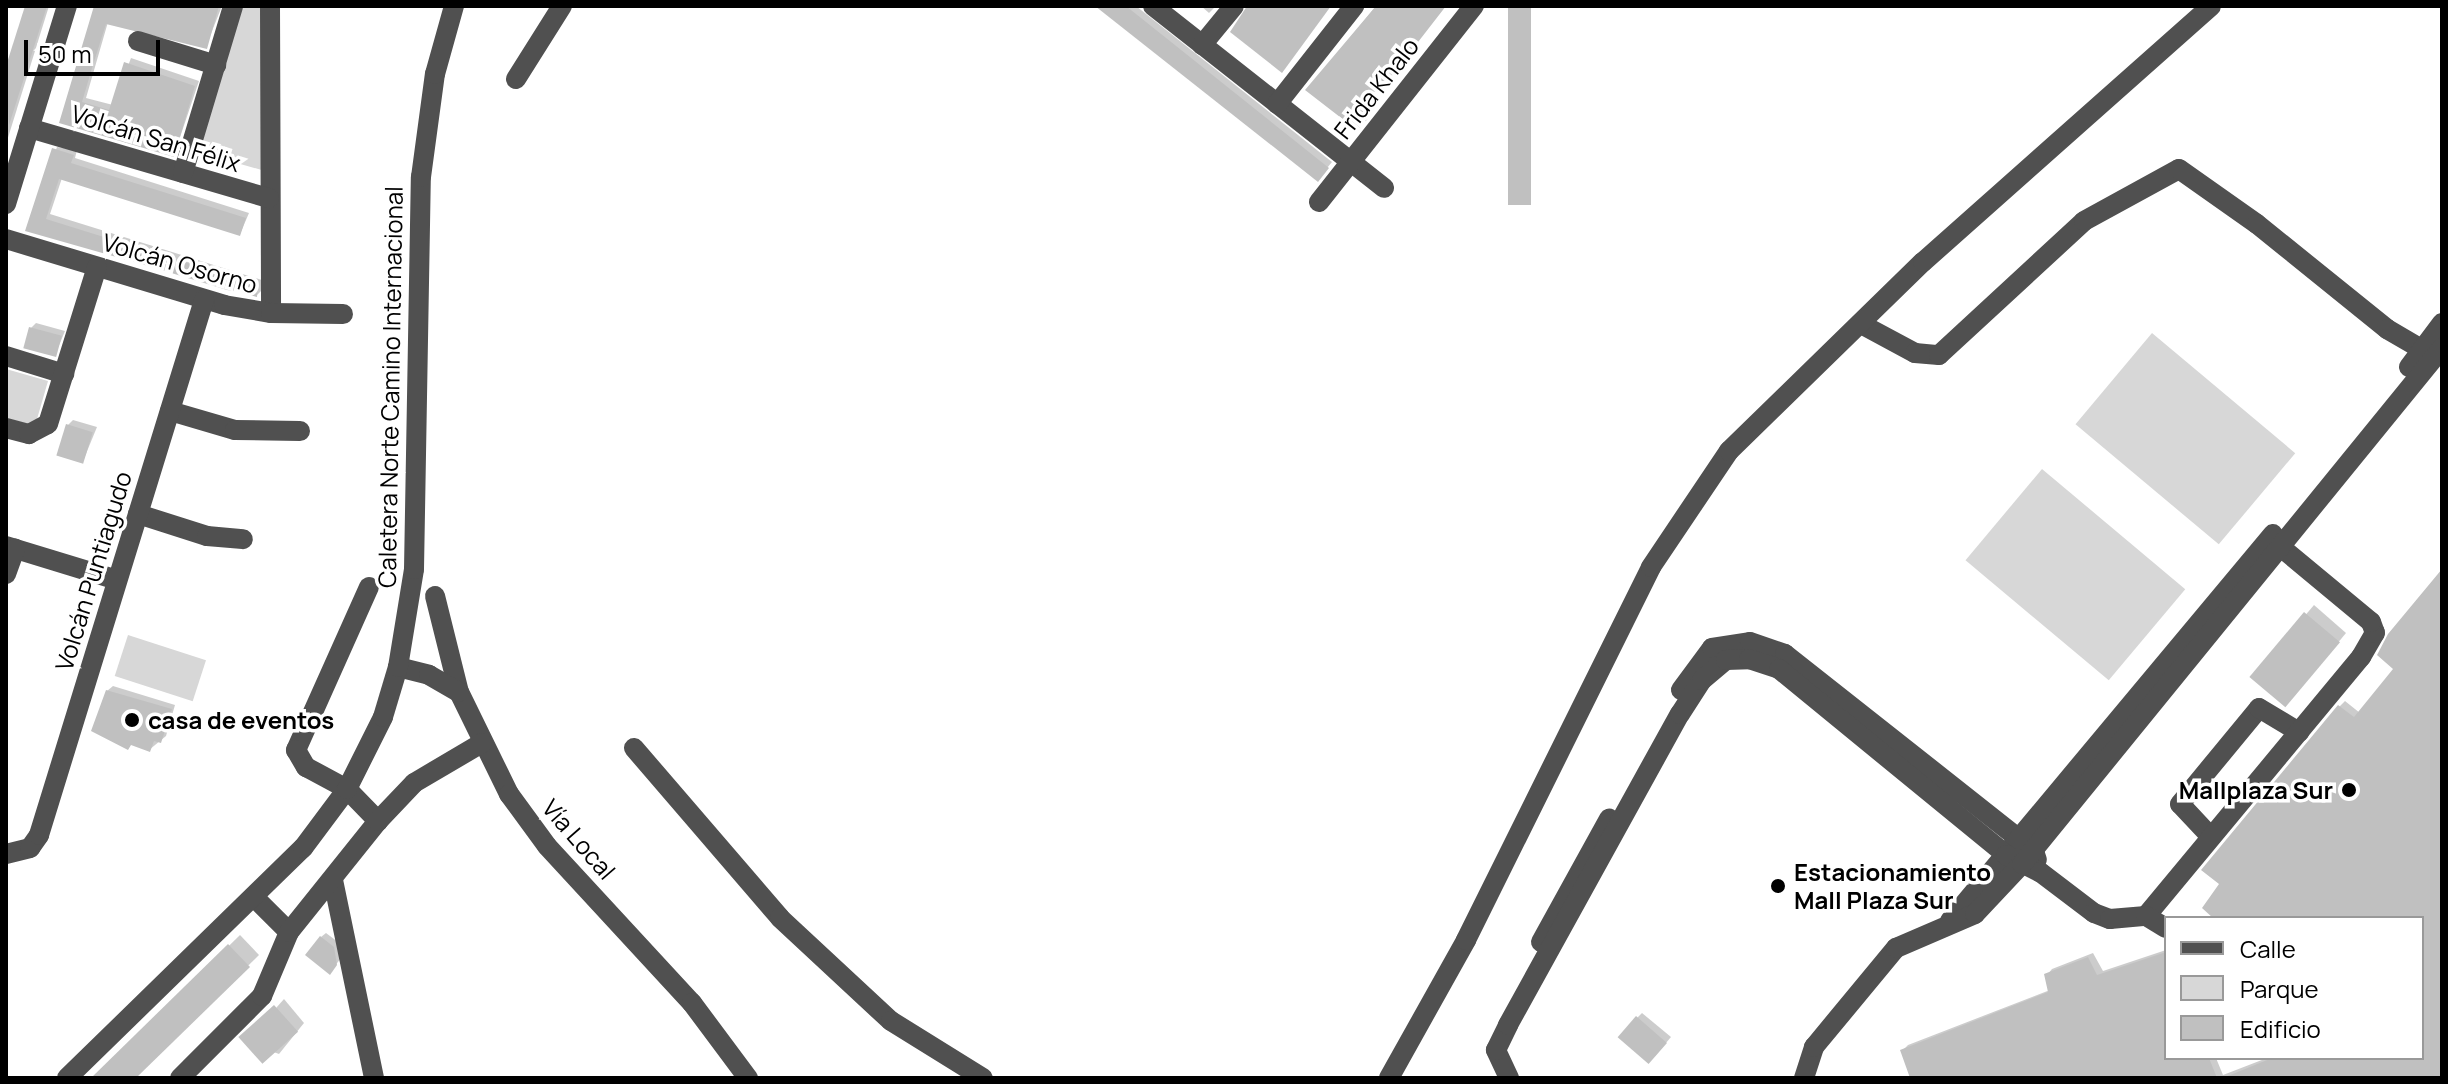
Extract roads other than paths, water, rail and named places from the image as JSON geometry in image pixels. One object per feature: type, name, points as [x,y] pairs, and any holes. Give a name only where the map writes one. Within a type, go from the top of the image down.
[{"type":"street","points":[[6,204],[67,6]]},
{"type":"street","points":[[183,173],[233,6]]},
{"type":"street","points":[[270,6],[271,313]]},
{"type":"street","name":"Caletera Norte Camino Internacional","points":[[67,1078],[303,848],[347,789],[375,735],[398,667],[416,537],[421,177],[435,74],[454,6]]},
{"type":"street","points":[[516,79],[561,6]]},
{"type":"street","points":[[1153,6],[1384,188]]},
{"type":"street","points":[[1202,45],[1234,6]]},
{"type":"street","points":[[1277,104],[1354,6]]},
{"type":"street","name":"Frida Khalo","points":[[1319,202],[1474,6]]},
{"type":"street","points":[[1389,1078],[1466,940],[1651,567],[1729,451],[1923,262],[2211,6]]},
{"type":"street","points":[[138,41],[216,65]]},
{"type":"street","name":"Volcán San Félix","points":[[29,128],[269,198]]},
{"type":"street","points":[[1861,324],[1915,353],[1939,355],[2084,221],[2179,169],[2257,224],[2387,329],[2432,349]]},
{"type":"street","name":"Volcán Osorno","points":[[6,239],[204,300],[271,313],[343,314]]},
{"type":"street","points":[[6,428],[29,434],[44,428],[97,267]]},
{"type":"street","name":"Volcán Puntiagudo","points":[[15,853],[39,835],[204,300]]},
{"type":"street","points":[[1804,1078],[1814,1047],[1896,948],[1940,928],[2024,857],[2432,349],[2442,323]]},
{"type":"street","points":[[6,356],[64,374]]},
{"type":"street","points":[[170,411],[235,430],[300,431]]},
{"type":"street","points":[[138,514],[207,536],[243,539]]},
{"type":"street","points":[[2146,916],[2299,732],[2375,633],[2371,622],[2275,542]]},
{"type":"street","points":[[6,574],[10,547],[117,580]]},
{"type":"street","points":[[369,587],[296,750],[306,767],[347,789],[378,821]]},
{"type":"street","name":"Vía Local","points":[[435,596],[459,692],[482,743],[547,846],[692,1003],[748,1078]]},
{"type":"street","points":[[1496,1078],[1484,1052],[1500,1018],[1670,707],[1712,648],[1750,642],[1785,654],[2024,857]]},
{"type":"street","points":[[1509,1078],[1496,1050],[1508,1025],[1680,714],[1702,680],[1726,660],[1749,659],[1779,669],[2099,916],[2146,916],[2164,927]]},
{"type":"street","points":[[398,667],[429,675],[459,692]]},
{"type":"street","points":[[2211,837],[2180,804],[2259,708],[2299,732]]},
{"type":"street","points":[[180,1078],[262,996],[289,932],[378,821],[414,783],[482,743]]},
{"type":"street","points":[[634,748],[780,918],[891,1021],[983,1078]]},
{"type":"street","points":[[333,880],[374,1078]]},
{"type":"street","points":[[255,898],[289,932]]},
{"type":"place","name":"casa de eventos","points":[[132,720]]},
{"type":"place","name":"Mallplaza Sur","points":[[2349,790]]},
{"type":"place","name":"Estacionamiento Mall Plaza Sur","points":[[1778,886]]}]
